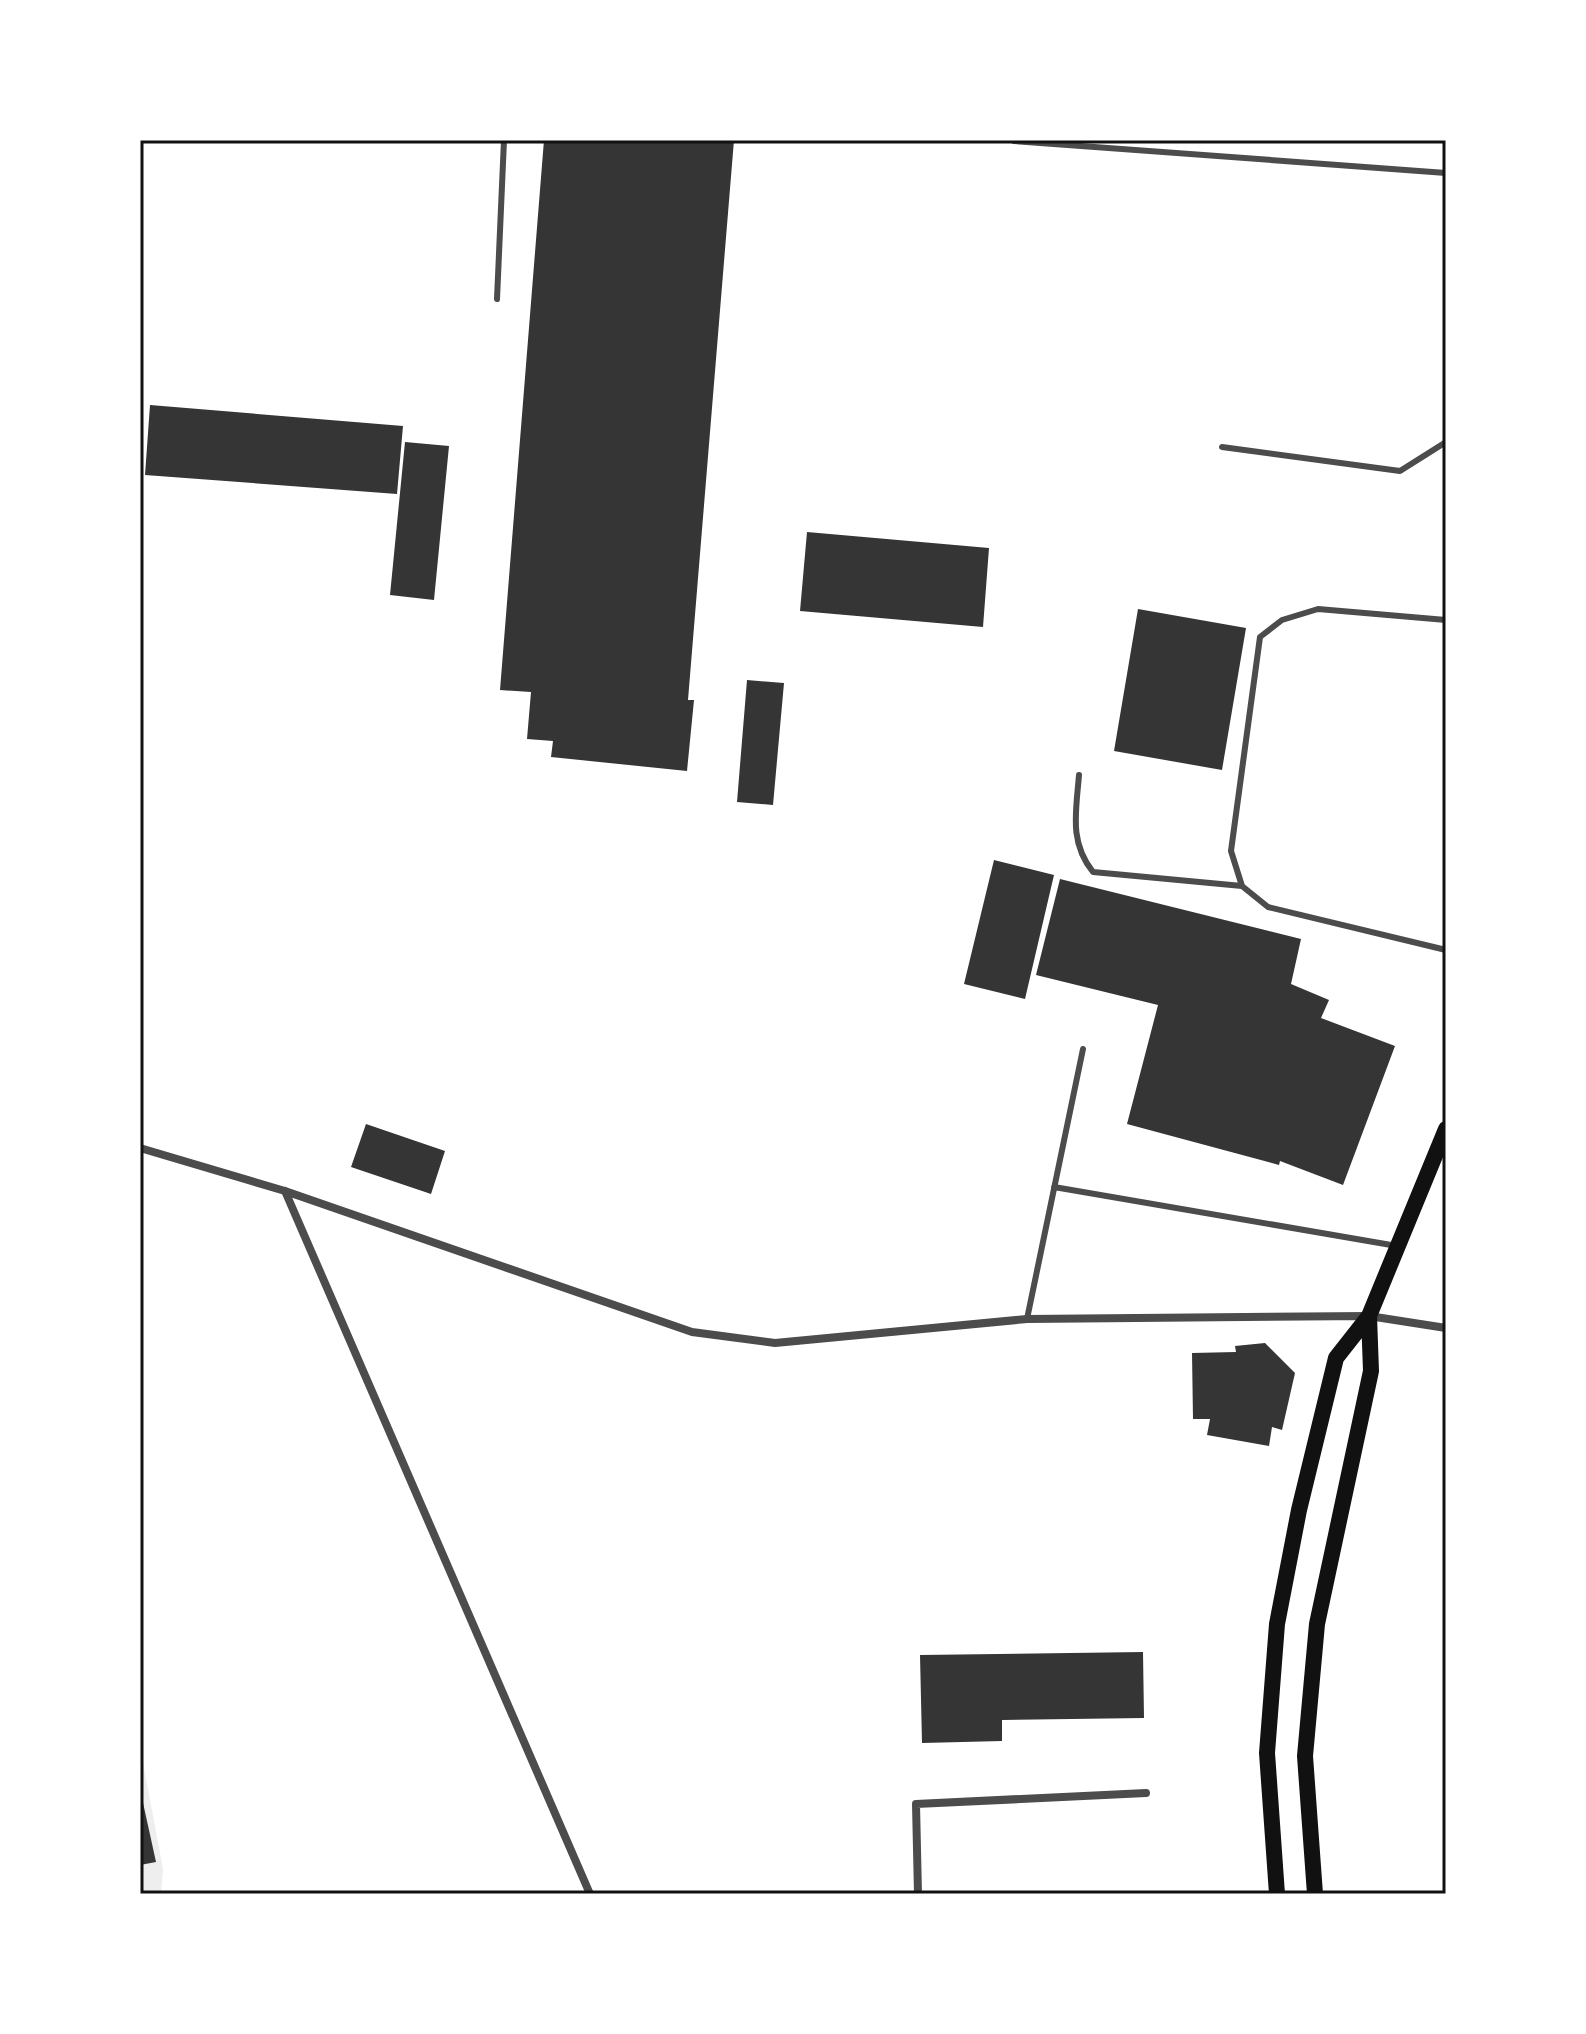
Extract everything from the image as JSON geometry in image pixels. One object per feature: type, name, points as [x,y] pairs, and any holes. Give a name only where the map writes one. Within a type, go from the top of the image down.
[{"type":"main road","points":[[1277,1894],[1267,1753],[1277,1624],[1336,1358],[1369,1316],[1446,1129]]},
{"type":"main road","points":[[1315,1894],[1305,1756],[1316,1639],[1371,1371],[1369,1316]]},
{"type":"street","points":[[140,1148],[285,1191],[692,1332],[775,1343],[1027,1319],[1369,1316],[1446,1328]]},
{"type":"street","points":[[285,1191],[590,1894]]},
{"type":"street","points":[[918,1894],[916,1804],[1146,1793]]},
{"type":"lane","points":[[497,299],[504,140]]},
{"type":"lane","points":[[1014,141],[1446,173]]},
{"type":"lane","points":[[1222,447],[1400,471],[1446,442]]},
{"type":"lane","points":[[1242,886],[1231,851],[1260,637],[1282,620],[1318,609],[1446,620]]},
{"type":"lane","points":[[1079,775],[1075,831],[1079,855],[1093,872],[1242,886],[1268,907],[1446,950]]},
{"type":"lane","points":[[1027,1319],[1083,1049]]},
{"type":"lane","points":[[1054,1187],[1398,1246]]},
{"type":"shaded area","points":[[140,1747],[163,1869],[161,1894],[140,1894]]},
{"type":"building","points":[[544,140],[734,140],[688,700],[694,700],[687,771],[551,757],[553,741],[527,739],[531,692],[500,690]]},
{"type":"building","points":[[150,405],[403,426],[397,494],[145,475]]},
{"type":"building","points":[[405,442],[449,446],[434,600],[390,595]]},
{"type":"building","points":[[807,532],[989,548],[983,627],[800,611]]},
{"type":"building","points":[[1138,609],[1246,628],[1222,770],[1114,751]]},
{"type":"building","points":[[747,680],[784,683],[773,805],[737,802]]},
{"type":"building","points":[[994,860],[1054,875],[1025,999],[964,984]]},
{"type":"building","points":[[1060,879],[1301,939],[1291,984],[1329,1000],[1321,1018],[1395,1046],[1343,1185],[1280,1161],[1279,1165],[1127,1124],[1158,1005],[1036,975]]},
{"type":"building","points":[[366,1124],[445,1151],[431,1194],[351,1167]]},
{"type":"building","points":[[1265,1343],[1295,1373],[1282,1430],[1272,1427],[1269,1446],[1207,1435],[1210,1419],[1193,1419],[1192,1353],[1236,1352],[1235,1346]]},
{"type":"building","points":[[1143,1652],[1144,1718],[1002,1720],[1002,1741],[922,1743],[920,1655]]},
{"type":"building","points":[[140,1789],[156,1862],[140,1865]]}]
